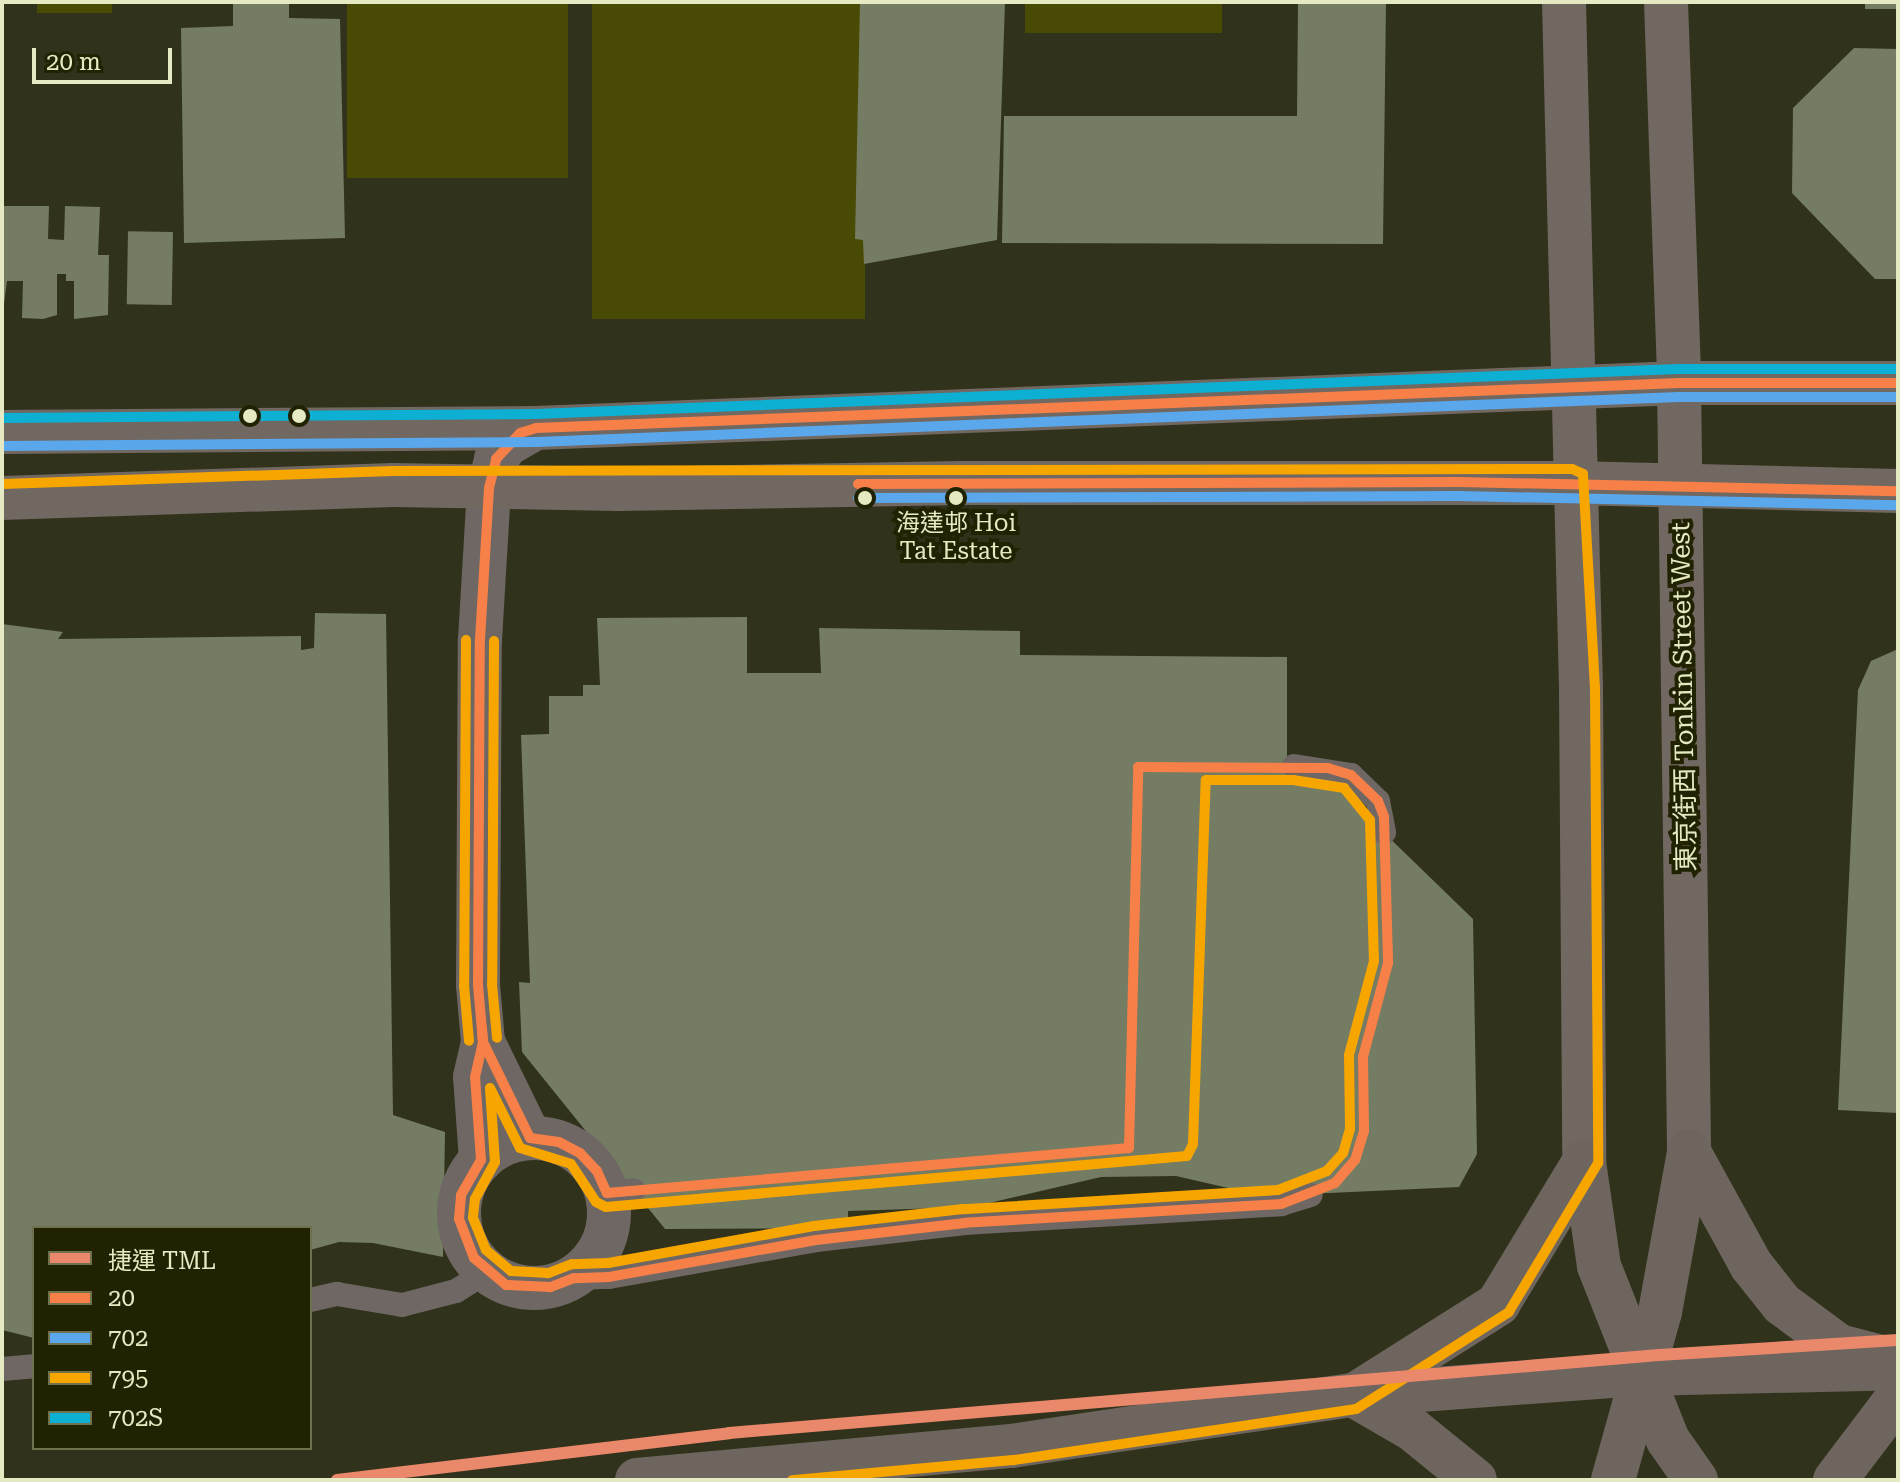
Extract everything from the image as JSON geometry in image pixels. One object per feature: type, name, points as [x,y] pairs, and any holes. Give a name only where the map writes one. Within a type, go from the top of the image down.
[{"type":"main road","points":[[1689,1152],[1751,1265],[1782,1304],[1839,1346],[1898,1361]]},
{"type":"main road","points":[[1613,1480],[1672,1255],[1689,1152]]},
{"type":"main road","points":[[1584,1162],[1599,1266],[1668,1440],[1695,1479]]},
{"type":"main road","points":[[1353,1395],[1498,1304],[1584,1162]]},
{"type":"main road","points":[[637,1480],[1011,1446],[1353,1395],[1642,1374],[1898,1368]]},
{"type":"main road","points":[[1353,1395],[1412,1429],[1475,1480]]},
{"type":"main road","points":[[1837,1476],[1898,1397]]},
{"type":"street","points":[[1564,2],[1572,483],[1581,688],[1584,1162]]},
{"type":"street","name":"東京街西 Tonkin Street West","points":[[1666,2],[1679,383],[1689,1152]]},
{"type":"street","points":[[2,432],[536,428],[1679,383],[1898,383]]},
{"type":"street","points":[[481,1160],[475,1077],[483,1042],[478,985],[480,640],[489,488],[496,459],[506,445],[536,428]]},
{"type":"street","points":[[2,498],[393,485],[489,488],[1572,483],[1898,491]]},
{"type":"street","points":[[483,1042],[530,1138]]},
{"type":"street","points":[[530,1138],[559,1142],[580,1153],[621,1191],[605,1240],[574,1278],[528,1288],[506,1285],[474,1258],[459,1219],[461,1195],[481,1160],[500,1146],[530,1138]]},
{"type":"lane","points":[[1294,766],[1328,768],[1351,775],[1367,787],[1378,801],[1384,832]]},
{"type":"lane","points":[[1343,793],[1367,787]]},
{"type":"lane","points":[[574,1278],[609,1277],[816,1240],[918,1228],[1281,1204],[1311,1195]]},
{"type":"lane","points":[[312,1300],[337,1294],[402,1305],[456,1291],[487,1272]]},
{"type":"lane","points":[[2,1369],[32,1366]]},
{"type":"shaded area","points":[[37,2],[112,2],[112,13],[37,13]]},
{"type":"shaded area","points":[[347,2],[568,2],[568,178],[347,178]]},
{"type":"shaded area","points":[[592,2],[865,2],[865,319],[592,319]]},
{"type":"shaded area","points":[[1025,2],[1222,2],[1222,33],[1025,33]]},
{"type":"building","points":[[233,2],[289,2],[289,18],[340,19],[345,238],[184,243],[181,28],[233,26]]},
{"type":"building","points":[[860,2],[1005,2],[997,240],[864,264],[863,240],[855,239]]},
{"type":"building","points":[[1298,2],[1386,2],[1383,244],[1002,243],[1004,116],[1297,116]]},
{"type":"building","points":[[1865,2],[1898,2],[1898,9],[1865,9]]},
{"type":"building","points":[[1854,48],[1898,49],[1898,279],[1875,279],[1792,193],[1793,108]]},
{"type":"building","points":[[2,206],[49,206],[48,239],[64,240],[65,206],[100,207],[98,255],[109,255],[108,315],[74,319],[74,281],[66,281],[66,274],[57,274],[57,315],[43,319],[22,318],[23,281],[7,281],[2,319]]},
{"type":"building","points":[[128,231],[173,232],[172,305],[127,304]]},
{"type":"building","points":[[315,613],[386,614],[393,1115],[445,1132],[443,1257],[373,1243],[339,1242],[312,1249],[312,1226],[32,1226],[32,1338],[2,1330],[2,624],[63,632],[58,639],[301,636],[301,650],[314,648]]},
{"type":"building","points":[[747,617],[747,673],[821,673],[819,628],[1020,631],[1020,655],[1287,657],[1287,764],[1322,777],[1343,793],[1473,919],[1477,1154],[1459,1187],[1263,1196],[1176,1176],[1101,1177],[972,1207],[848,1211],[848,1228],[665,1229],[522,1052],[519,982],[530,983],[521,735],[549,734],[549,696],[583,696],[583,685],[600,685],[597,618]]},
{"type":"building","points":[[1898,649],[1898,1113],[1838,1110],[1858,690],[1871,661]]},
{"type":"metro line","name":"TML","points":[[337,1480],[729,1433],[1659,1355],[1898,1340]]},
{"type":"transit line","name":"702S","points":[[2,418],[536,414],[1678,369],[1898,369]]},
{"type":"transit line","name":"20","points":[[1138,767],[1328,768],[1351,775],[1378,801],[1384,817],[1388,963],[1363,1057],[1364,1131],[1355,1160],[1335,1183],[1281,1204],[965,1223],[816,1240],[609,1277],[574,1278],[550,1287],[506,1285],[474,1258],[459,1219],[461,1195],[481,1160],[475,1077],[483,1042],[478,985],[480,640],[489,488],[496,459],[520,433],[536,428],[1679,383],[1898,383]]},
{"type":"transit line","name":"702","points":[[2,446],[537,442],[1679,397],[1898,397]]},
{"type":"transit line","name":"795","points":[[2,484],[393,471],[1572,469],[1583,474],[1595,688],[1598,1163],[1509,1312],[1356,1409],[1013,1460],[792,1480]]},
{"type":"transit line","name":"20","points":[[858,484],[1459,482],[1898,491]]},
{"type":"transit line","name":"702","points":[[858,498],[1459,496],[1898,505]]},
{"type":"transit line","name":"795","points":[[466,640],[464,985],[469,1041]]},
{"type":"transit line","name":"795","points":[[494,641],[492,984],[497,1038]]},
{"type":"transit line","name":"20","points":[[482,1028],[483,1042],[530,1138],[559,1142],[580,1153],[597,1171],[607,1193],[1129,1148],[1138,767]]},
{"type":"transit line","name":"795","points":[[1206,780],[1293,780],[1344,788],[1370,820],[1374,961],[1349,1055],[1350,1129],[1343,1153],[1327,1171],[1278,1190],[963,1209],[814,1226],[608,1263],[572,1264],[548,1273],[511,1271],[486,1250],[473,1217],[475,1199],[495,1162],[490,1088],[520,1148],[571,1164],[596,1202],[606,1207],[1187,1156],[1193,1144],[1206,780]]},
{"type":"place","name":"海達邨 Hoi Tat Estate","points":[[956,498]]}]
